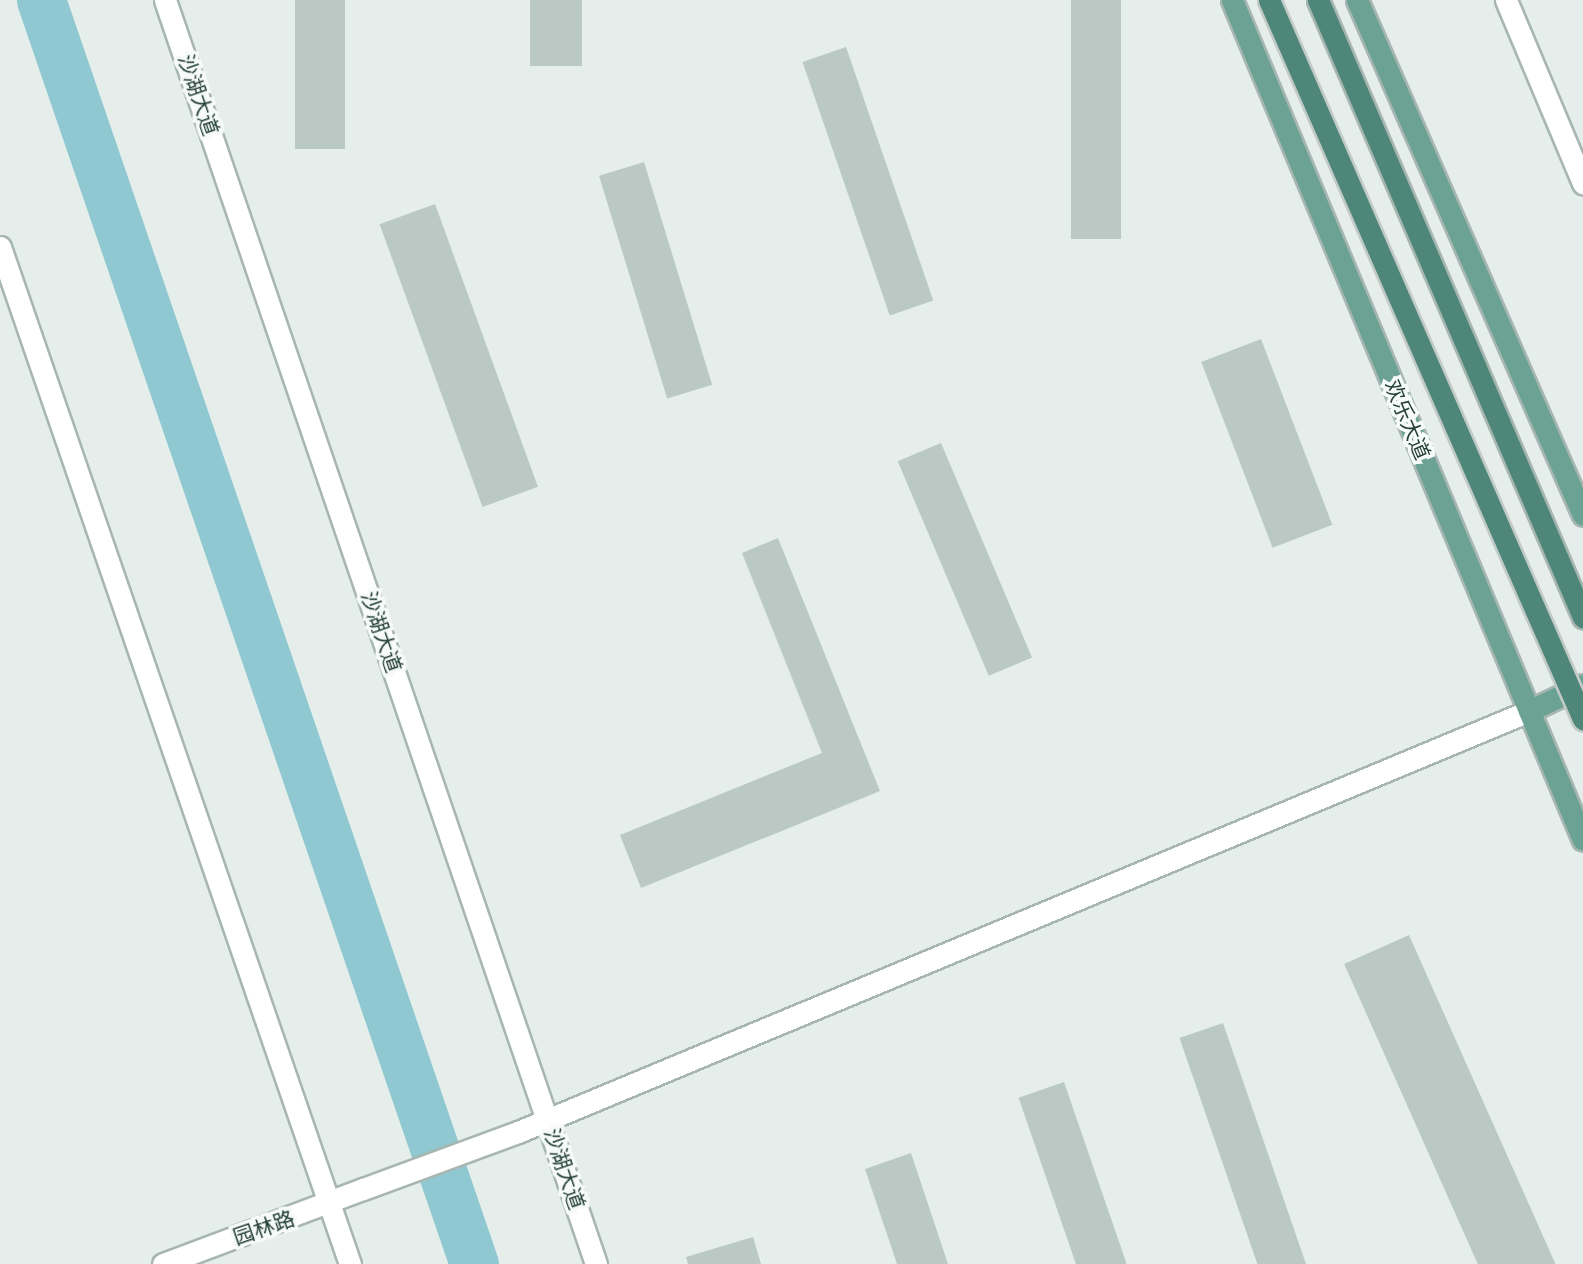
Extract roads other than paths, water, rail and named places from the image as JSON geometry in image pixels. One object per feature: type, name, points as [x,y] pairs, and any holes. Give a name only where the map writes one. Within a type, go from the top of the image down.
[{"type":"highway","name":"欢乐大道","points":[[1269,0],[1583,719]]},
{"type":"highway","points":[[1318,0],[1583,617]]},
{"type":"main road","name":"沙湖大道","points":[[165,0],[596,1264]]},
{"type":"main road","name":"欢乐大道","points":[[1232,0],[1583,840]]},
{"type":"main road","points":[[1357,0],[1583,515]]},
{"type":"main road","points":[[1506,0],[1583,183]]},
{"type":"main road","points":[[0,247],[350,1264]]},
{"type":"main road","points":[[1529,711],[1583,684]]},
{"type":"main road","name":"园林路","points":[[163,1264],[330,1205],[363,1189],[506,1137],[1529,711]]},
{"type":"waterway","points":[[41,0],[474,1264]]}]
